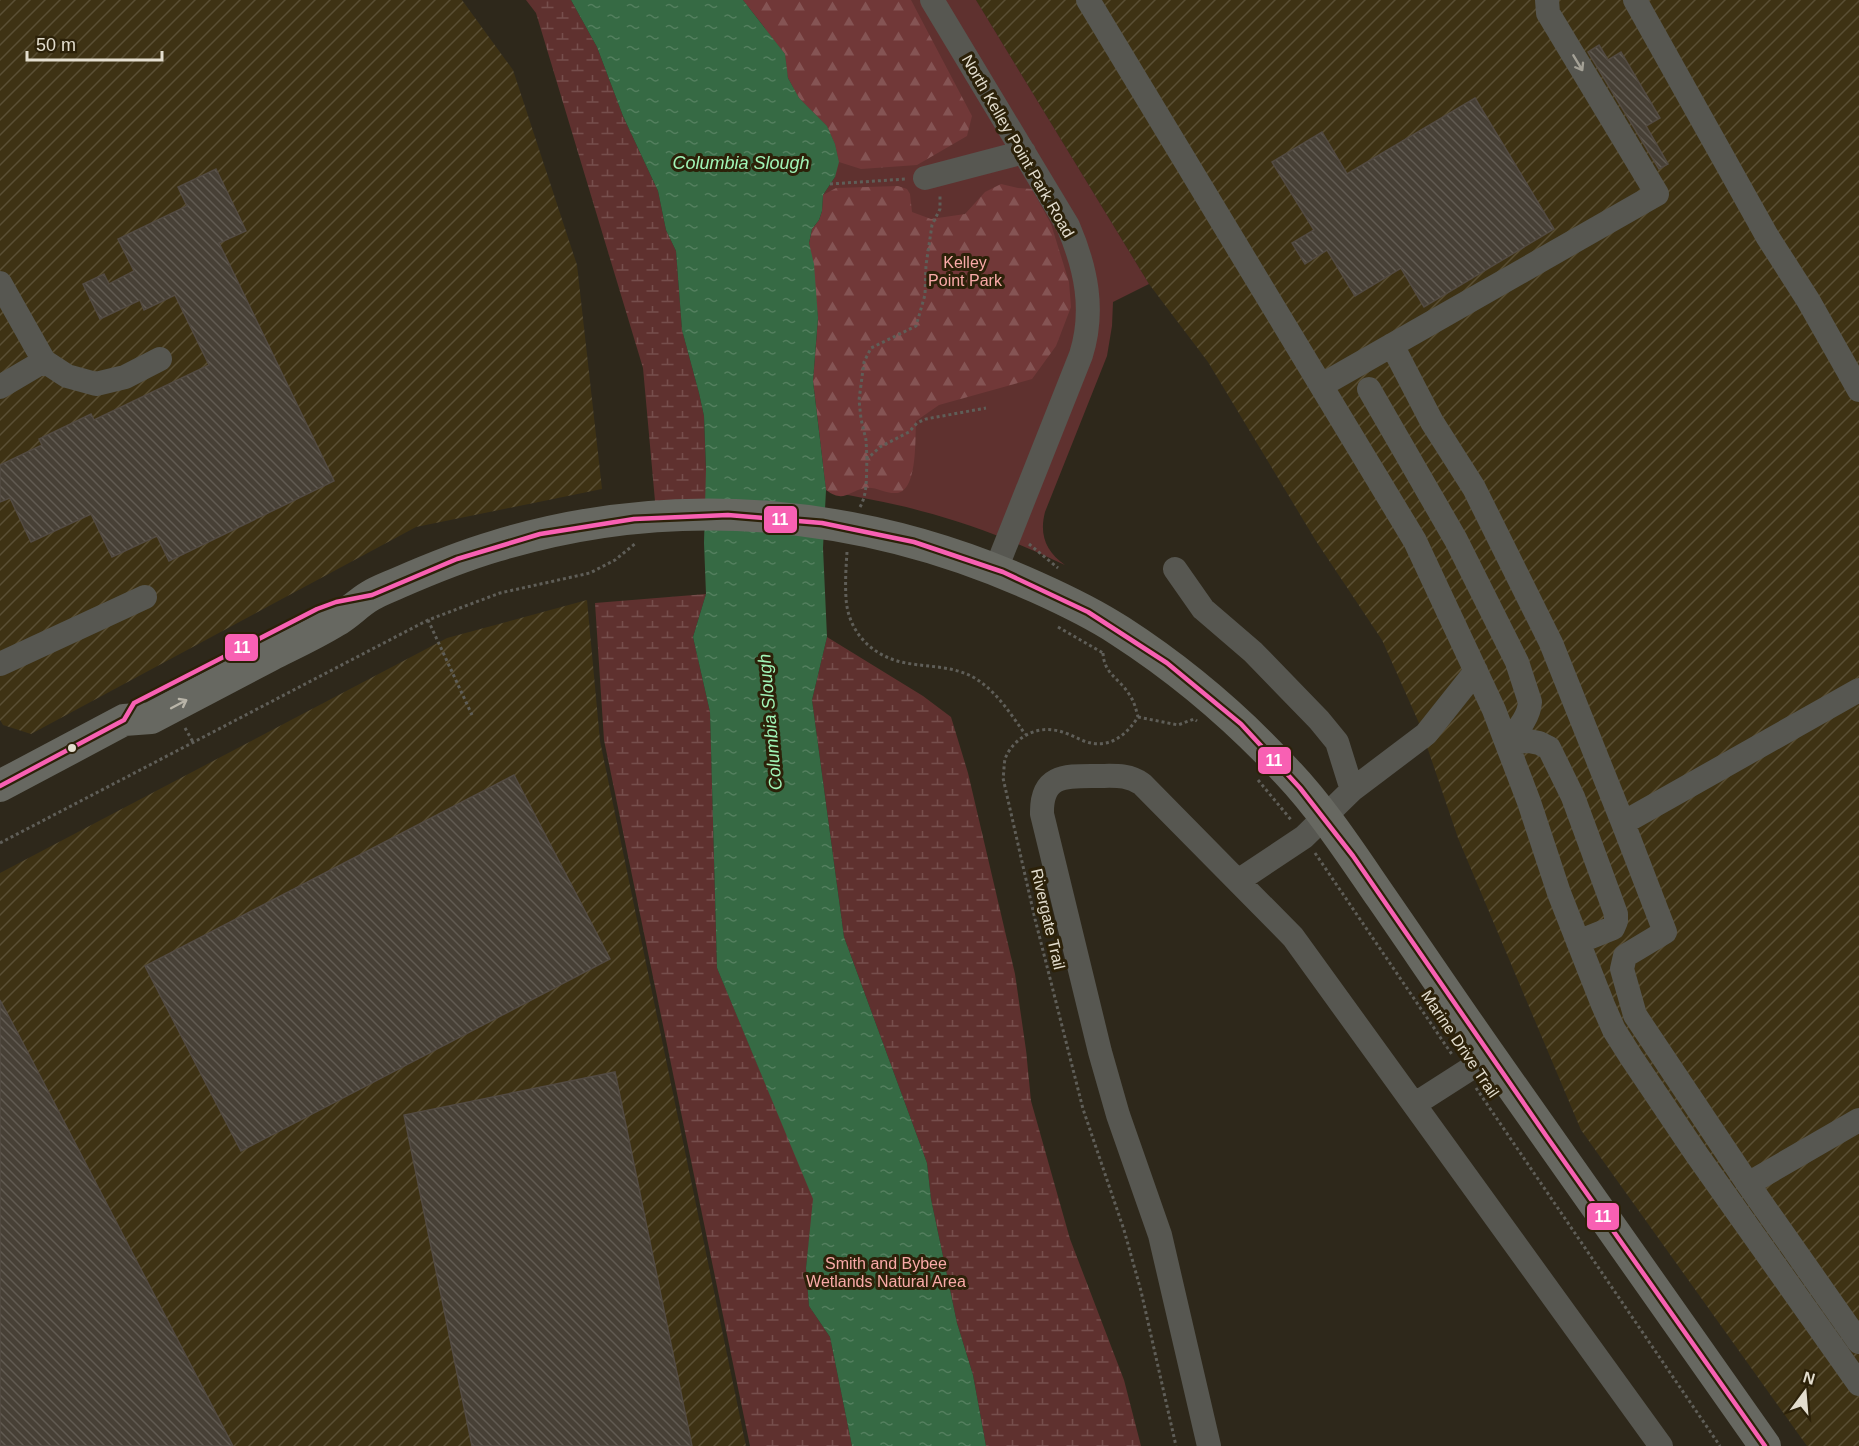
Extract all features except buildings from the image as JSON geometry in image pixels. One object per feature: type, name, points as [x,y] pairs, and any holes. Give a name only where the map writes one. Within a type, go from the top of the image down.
[{"type":"main road","points":[[2,781],[124,720],[134,703],[330,603],[369,596],[432,568],[502,544],[579,526],[664,516],[759,516],[797,519],[889,535],[996,569],[1116,628],[1178,671],[1240,724],[1293,778],[1314,827],[1491,1056],[1765,1446]]},
{"type":"street","name":"North Kelley Point Park Road","points":[[932,0],[1068,226],[1085,274],[1088,315],[1086,340],[996,569]]},
{"type":"street","points":[[1088,0],[1415,541],[1507,742],[1578,942],[1603,1005],[1631,1057],[1859,1384]]},
{"type":"street","points":[[1635,0],[1767,236],[1808,300],[1859,390]]},
{"type":"street","points":[[1322,385],[1657,195],[1547,6]]},
{"type":"street","points":[[933,176],[1024,152]]},
{"type":"street","points":[[0,283],[44,361],[67,376],[96,384],[125,377],[160,359]]},
{"type":"street","points":[[1392,345],[1432,423],[1474,488],[1551,643],[1665,932],[1625,956],[1622,969],[1635,1015],[1748,1184],[1859,1342]]},
{"type":"street","points":[[0,387],[44,361]]},
{"type":"street","points":[[1369,389],[1456,540],[1517,662],[1530,702],[1530,709],[1507,742]]},
{"type":"street","points":[[1175,569],[1203,609],[1253,652],[1319,720],[1336,742],[1352,790]]},
{"type":"street","points":[[0,664],[145,597]]},
{"type":"street","points":[[1238,881],[1314,827],[1352,790],[1425,734],[1476,671]]},
{"type":"street","points":[[1623,823],[1859,690]]},
{"type":"street","points":[[1507,742],[1529,741],[1549,748],[1573,797],[1616,914],[1613,928],[1578,942]]},
{"type":"street","points":[[1209,1446],[1160,1235],[1118,1115],[1100,1052],[1042,814],[1045,793],[1054,781],[1065,776],[1132,777],[1142,784],[1293,937],[1660,1446]]},
{"type":"street","points":[[1415,1104],[1491,1056]]},
{"type":"street","points":[[1748,1184],[1859,1120]]},
{"type":"path","points":[[830,184],[933,176],[940,209],[932,225],[926,266],[925,295],[916,326],[871,348],[864,362],[859,400],[867,459],[864,501],[858,510]]},
{"type":"path","points":[[867,459],[880,447],[909,432],[917,423],[926,419],[986,408]]},
{"type":"path","points":[[0,843],[428,620],[500,593],[590,573],[615,560],[641,540]]},
{"type":"path","points":[[848,544],[846,599],[849,615],[862,640],[886,657],[906,663],[936,666],[971,676],[998,698],[1026,734],[1043,729],[1053,729],[1087,742],[1106,743],[1119,740],[1131,729],[1138,717],[1135,705],[1128,692],[1104,663],[1103,652]]},
{"type":"path","points":[[428,620],[472,715]]},
{"type":"path","points":[[1138,717],[1178,725],[1194,719],[1202,725]]},
{"type":"path","name":"Rivergate Trail","points":[[1026,734],[1015,744],[1005,759],[1003,777],[1035,919],[1083,1110],[1124,1230],[1176,1446]]},
{"type":"path","name":"Marine Drive Trail","points":[[1258,780],[1314,827],[1464,1071],[1720,1446]]},
{"type":"shaded area","points":[[0,0],[462,0],[513,70],[577,265],[602,489],[416,527],[31,734],[3,725],[0,720]]},
{"type":"shaded area","points":[[976,0],[1859,0],[1859,1446],[1807,1446],[1581,1130],[1458,838],[1419,723],[1382,640],[1316,541],[1208,362],[1149,284]]},
{"type":"shaded area","points":[[587,600],[600,741],[746,1446],[0,1446],[0,873],[447,638]]},
{"type":"green space","points":[[526,0],[571,0],[597,47],[623,116],[658,191],[666,230],[676,251],[682,330],[704,416],[707,499],[655,501],[643,368],[536,13]]},
{"type":"green space","name":"Kelley Point Park","points":[[743,0],[976,0],[1149,284],[1113,302],[1107,356],[1045,512],[1043,528],[1046,542],[1053,554],[1065,565],[958,522],[909,508],[826,490],[820,433],[823,195],[835,177],[764,26]]},
{"type":"green space","points":[[743,0],[911,0],[972,116],[967,136],[917,165],[861,169],[839,162],[835,144],[827,126],[799,98],[788,78],[785,54]]},
{"type":"green space","points":[[1001,184],[1032,189],[1051,224],[1069,282],[1071,307],[1056,346],[1032,379],[939,405],[916,421],[912,474],[904,490],[893,493],[865,488],[842,496],[832,494],[826,490],[813,381],[818,318],[809,243],[812,229],[822,211],[823,195],[836,188],[898,186],[907,189],[910,194],[912,212],[931,219],[965,214],[985,192]]},
{"type":"green space","points":[[706,594],[693,637],[710,712],[717,968],[814,1199],[806,1268],[809,1306],[830,1337],[852,1446],[750,1446],[604,740],[595,603]]},
{"type":"green space","points":[[827,637],[923,696],[951,717],[968,773],[1015,974],[1031,1101],[1070,1239],[1124,1380],[1141,1446],[986,1446],[973,1375],[957,1323],[931,1199],[927,1163],[844,937],[812,700]]},
{"type":"water","name":"Columbia Slough","points":[[571,0],[743,0],[785,54],[788,78],[799,98],[827,126],[835,144],[839,162],[835,177],[823,195],[822,211],[812,229],[809,243],[814,264],[818,318],[813,381],[826,490],[823,548],[827,637],[812,700],[844,937],[927,1163],[931,1199],[957,1323],[973,1375],[986,1446],[852,1446],[830,1337],[809,1306],[806,1268],[813,1199],[717,968],[710,712],[693,637],[706,594],[704,416],[682,330],[676,251],[666,230],[658,191],[623,116],[597,47]]},
{"type":"transit line","name":"11","points":[[0,786],[124,720],[134,703],[317,609],[336,602],[372,595],[457,559],[540,534],[634,519],[728,515],[822,523],[914,542],[1003,572],[1088,612],[1167,663],[1241,724],[1300,788],[1353,856],[1547,1137],[1765,1446]]},
{"type":"park label","name":"Smith and Bybee Wetlands Natural Area","points":[[886,1272]]}]
